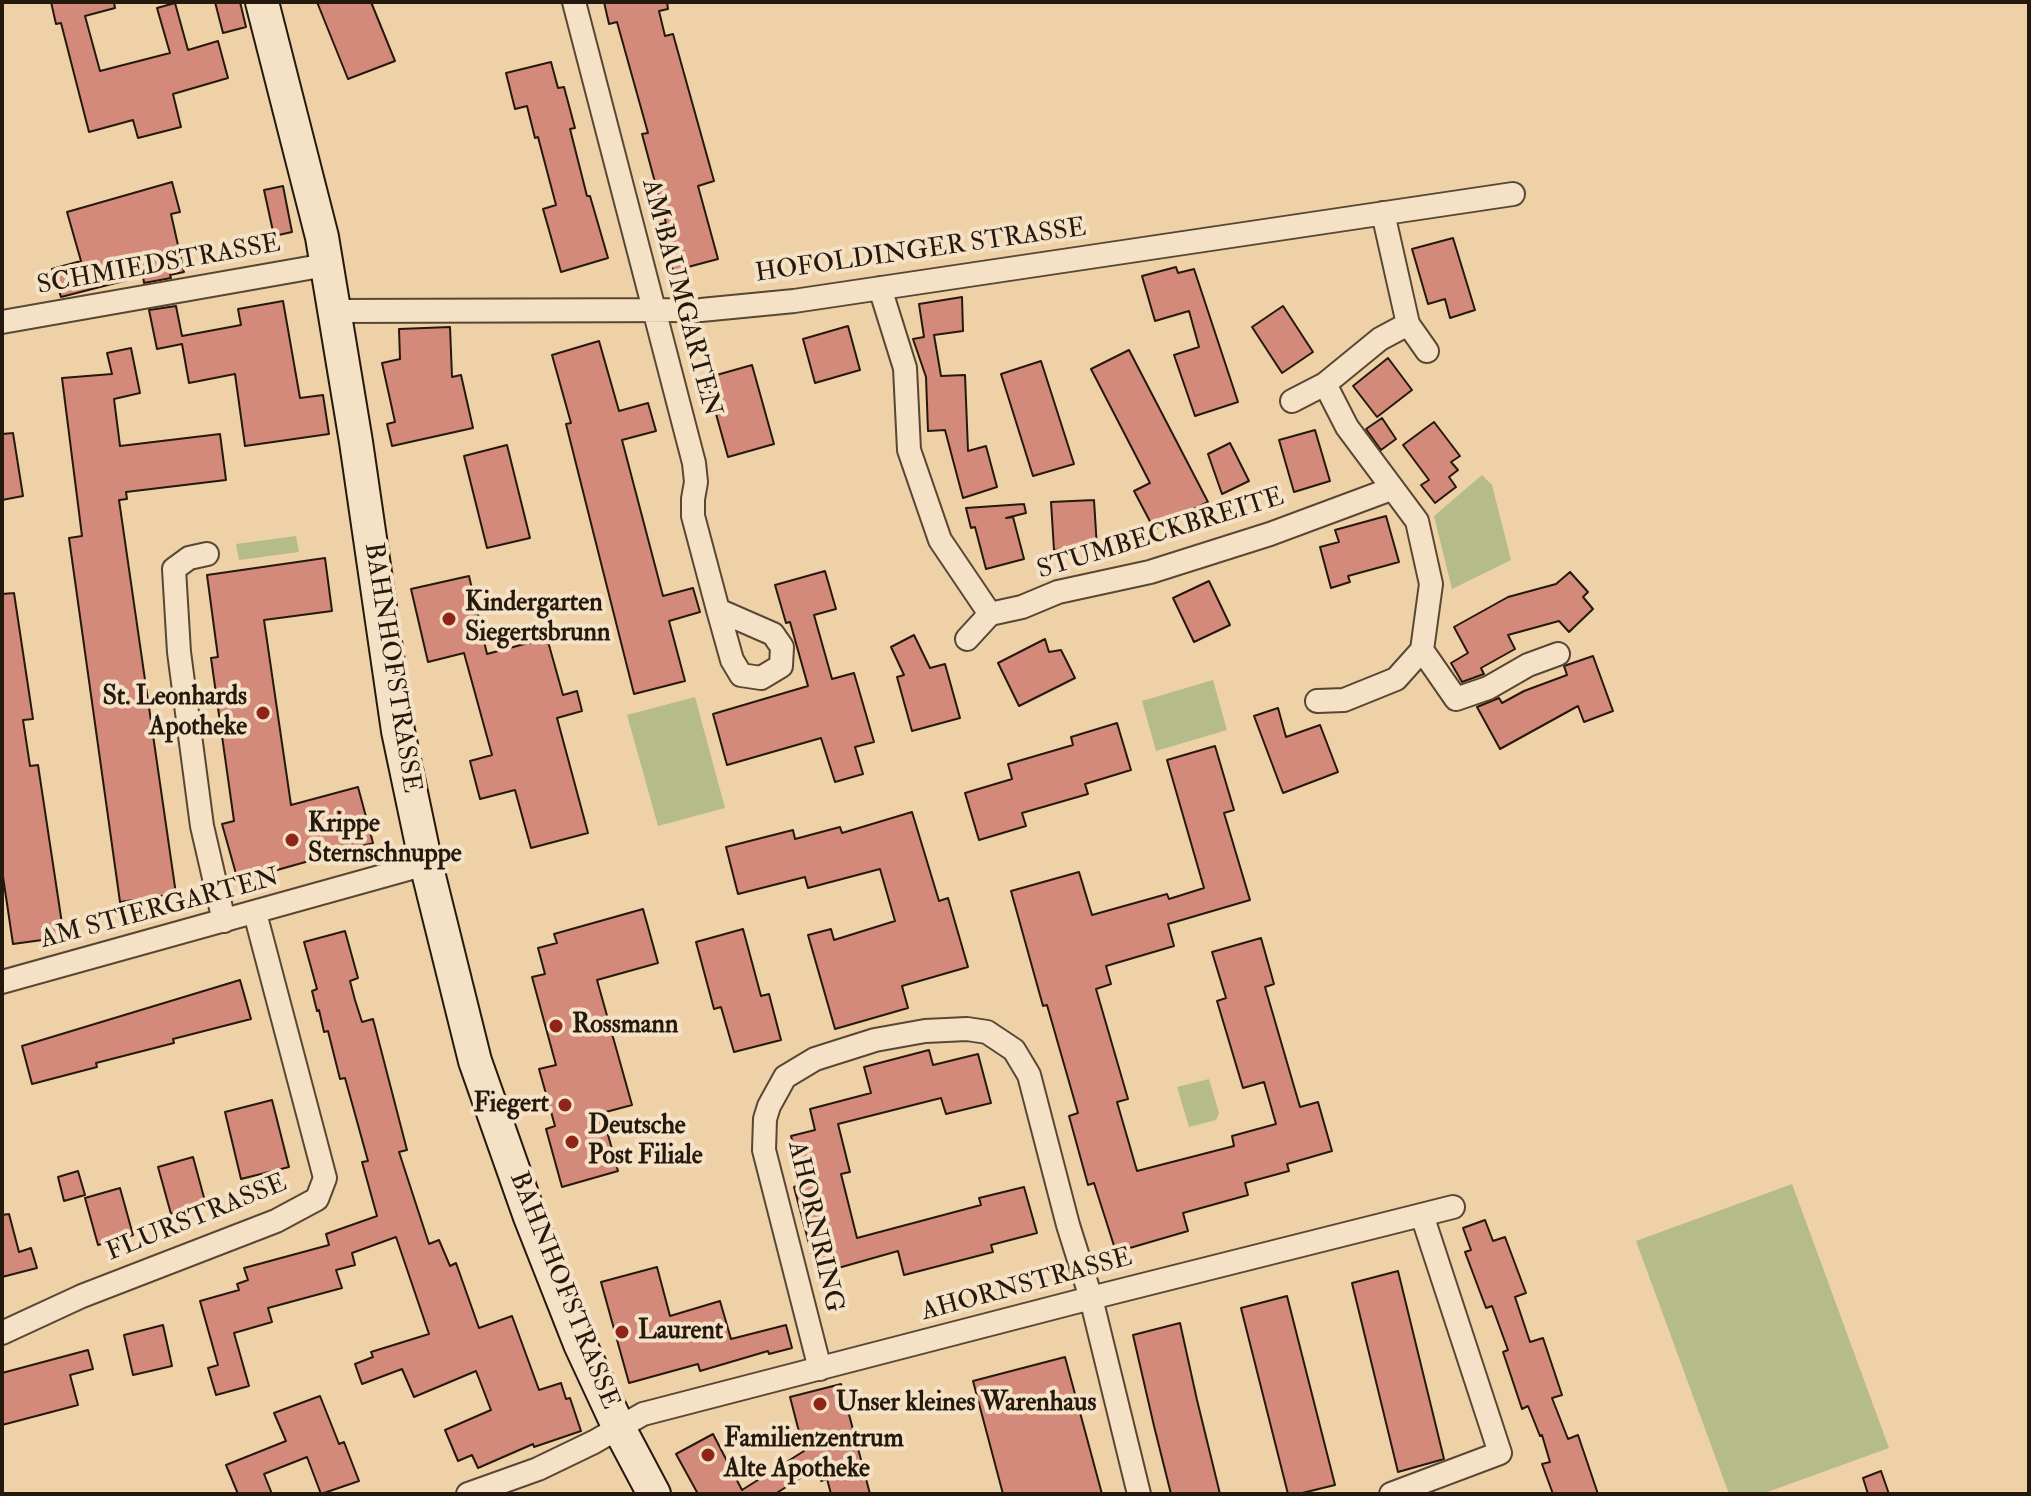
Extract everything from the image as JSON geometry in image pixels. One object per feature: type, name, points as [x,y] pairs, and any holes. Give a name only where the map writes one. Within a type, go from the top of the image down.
[{"type":"street","name":"BAHNHOFSTRASSE","points":[[262,2],[322,237],[356,442],[398,731],[426,864],[475,1061],[544,1255],[580,1344],[654,1494]]},
{"type":"street","name":"AM BAUMGARTEN","points":[[574,2],[694,463],[693,516],[718,610]]},
{"type":"street","name":"HOFOLDINGER STRASSE","points":[[334,311],[701,310],[880,288],[1513,194]]},
{"type":"street","points":[[1383,213],[1408,324],[1427,351]]},
{"type":"street","name":"SCHMIEDSTRASSE","points":[[2,322],[326,265]]},
{"type":"street","points":[[880,288],[905,368],[909,450],[940,540],[990,614],[967,639]]},
{"type":"street","points":[[1292,401],[1325,384],[1380,339],[1408,324]]},
{"type":"street","points":[[1317,701],[1344,700],[1396,679],[1422,650],[1430,605],[1428,563],[1417,521],[1347,427],[1325,384]]},
{"type":"street","name":"STUMBECKBREITE","points":[[990,614],[1022,607],[1058,592],[1150,572],[1270,534],[1391,489]]},
{"type":"street","points":[[207,554],[189,558],[174,569],[179,652],[202,826],[224,921]]},
{"type":"street","points":[[1422,650],[1456,699],[1488,688],[1528,665],[1558,654]]},
{"type":"street","name":"AM STIERGARTEN","points":[[2,982],[426,864]]},
{"type":"street","name":"FLURSTRASSE","points":[[2,1333],[82,1296],[276,1221],[317,1199],[325,1178],[255,913]]},
{"type":"street","name":"AHORNRING","points":[[820,1369],[764,1150],[765,1119],[785,1077],[815,1059],[875,1040],[925,1031],[967,1029],[987,1032],[1014,1050],[1029,1075],[1068,1225],[1091,1298],[1139,1494]]},
{"type":"street","name":"AHORNSTRASSE","points":[[468,1494],[538,1469],[643,1414],[1453,1207]]},
{"type":"street","points":[[1391,1494],[1500,1453],[1422,1215]]},
{"type":"green space","points":[[1482,475],[1492,485],[1511,560],[1452,589],[1434,516]]},
{"type":"green space","points":[[296,536],[299,552],[239,560],[236,544]]},
{"type":"green space","points":[[1213,680],[1227,730],[1156,751],[1142,701]]},
{"type":"green space","points":[[695,697],[725,808],[658,826],[627,715]]},
{"type":"green space","points":[[1209,1079],[1219,1113],[1216,1120],[1189,1127],[1177,1087]]},
{"type":"green space","points":[[1792,1184],[1889,1448],[1762,1494],[1729,1494],[1636,1241]]},
{"type":"building","points":[[51,2],[114,2],[115,8],[85,16],[100,71],[170,53],[157,8],[175,3],[188,50],[218,41],[228,78],[173,94],[181,127],[138,138],[133,120],[89,132],[61,23],[56,24]]},
{"type":"building","points":[[215,2],[240,2],[246,27],[223,33]]},
{"type":"building","points":[[317,2],[371,2],[395,61],[348,79]]},
{"type":"building","points":[[604,2],[667,2],[668,9],[659,11],[665,36],[673,34],[714,181],[698,186],[718,259],[673,271],[660,224],[666,223],[642,134],[648,133],[617,22],[609,24]]},
{"type":"building","points":[[551,62],[558,88],[564,87],[575,128],[570,129],[587,196],[590,196],[608,258],[561,272],[543,209],[556,205],[538,137],[535,138],[527,106],[515,109],[506,73]]},
{"type":"building","points":[[172,182],[180,212],[171,214],[184,272],[144,283],[143,276],[61,297],[52,269],[81,261],[67,212]]},
{"type":"building","points":[[283,186],[292,232],[274,236],[264,190]]},
{"type":"building","points":[[1453,238],[1475,310],[1450,318],[1445,299],[1428,304],[1412,249]]},
{"type":"building","points":[[1176,267],[1178,273],[1194,269],[1238,402],[1195,416],[1174,355],[1199,347],[1189,311],[1155,321],[1142,276]]},
{"type":"building","points":[[962,297],[963,331],[934,335],[941,376],[965,375],[968,451],[986,446],[997,487],[963,498],[945,430],[928,431],[926,377],[913,339],[924,337],[919,304]]},
{"type":"building","points":[[283,301],[300,398],[323,395],[329,434],[245,446],[235,374],[189,383],[182,344],[157,349],[149,310],[176,306],[182,336],[241,325],[238,309]]},
{"type":"building","points":[[1283,306],[1313,352],[1282,373],[1252,327]]},
{"type":"building","points":[[848,326],[860,370],[815,383],[803,339]]},
{"type":"building","points":[[450,327],[452,377],[461,375],[473,428],[392,446],[387,424],[395,422],[382,363],[400,359],[399,329]]},
{"type":"building","points":[[599,341],[619,411],[648,403],[656,431],[622,440],[663,596],[693,588],[700,612],[669,621],[685,681],[634,694],[566,424],[571,423],[552,355]]},
{"type":"building","points":[[131,348],[140,393],[114,399],[120,446],[220,434],[226,480],[126,492],[127,499],[119,500],[176,894],[120,902],[69,538],[82,536],[62,378],[112,374],[107,353]]},
{"type":"building","points":[[1129,350],[1208,502],[1154,529],[1134,491],[1150,483],[1091,369]]},
{"type":"building","points":[[1388,358],[1412,390],[1377,417],[1353,386]]},
{"type":"building","points":[[1041,361],[1074,464],[1033,476],[1001,374]]},
{"type":"building","points":[[752,365],[774,444],[728,457],[706,378]]},
{"type":"building","points":[[1382,418],[1396,439],[1381,450],[1366,429]]},
{"type":"building","points":[[1434,422],[1460,456],[1451,462],[1458,470],[1449,477],[1456,487],[1435,503],[1421,485],[1429,480],[1403,445]]},
{"type":"building","points":[[1315,430],[1330,481],[1294,492],[1279,440]]},
{"type":"building","points":[[13,433],[23,496],[2,500],[2,434]]},
{"type":"building","points":[[1230,443],[1249,481],[1222,494],[1208,454]]},
{"type":"building","points":[[507,445],[530,538],[487,548],[464,456]]},
{"type":"building","points":[[1094,500],[1097,548],[1054,550],[1051,502]]},
{"type":"building","points":[[1024,504],[1026,513],[1006,518],[1013,517],[1024,559],[986,569],[975,527],[971,528],[966,508]]},
{"type":"building","points":[[1386,516],[1399,562],[1348,576],[1350,582],[1331,588],[1320,547],[1339,542],[1335,530]]},
{"type":"building","points":[[325,558],[332,611],[264,620],[291,805],[358,787],[373,843],[238,881],[222,824],[234,821],[211,658],[218,657],[207,575]]},
{"type":"building","points":[[825,571],[836,609],[814,615],[832,679],[854,673],[874,742],[855,747],[863,774],[835,782],[821,738],[727,765],[713,714],[808,686],[790,622],[786,623],[775,585]]},
{"type":"building","points":[[1570,572],[1588,592],[1583,597],[1593,609],[1569,632],[1559,621],[1508,635],[1515,649],[1481,668],[1484,674],[1462,682],[1451,663],[1468,653],[1454,627],[1508,597],[1556,584]]},
{"type":"building","points":[[469,576],[487,654],[547,638],[563,695],[577,691],[582,711],[557,718],[588,833],[531,848],[515,790],[480,799],[470,761],[492,755],[464,653],[428,662],[411,589]]},
{"type":"building","points":[[1209,581],[1230,625],[1194,642],[1173,598]]},
{"type":"building","points":[[14,593],[33,719],[23,720],[30,766],[38,765],[64,937],[13,944],[2,870],[2,594]]},
{"type":"building","points":[[914,635],[930,668],[945,664],[960,718],[912,731],[897,677],[904,675],[891,647]]},
{"type":"building","points":[[1045,639],[1049,652],[1061,650],[1075,678],[1019,706],[998,663]]},
{"type":"building","points":[[1593,656],[1613,711],[1584,722],[1578,706],[1500,749],[1477,707],[1499,698],[1502,703],[1567,675],[1564,666]]},
{"type":"building","points":[[1278,708],[1286,737],[1320,725],[1338,772],[1283,793],[1254,716]]},
{"type":"building","points":[[1117,723],[1131,770],[1085,784],[1088,794],[1022,813],[1026,826],[979,840],[965,793],[1012,779],[1008,764],[1073,745],[1071,737]]},
{"type":"building","points":[[1215,746],[1234,810],[1224,813],[1250,900],[1168,924],[1174,946],[1106,966],[1111,984],[1096,989],[1128,1099],[1117,1102],[1137,1171],[1234,1146],[1232,1136],[1276,1124],[1264,1082],[1243,1088],[1217,1001],[1226,998],[1212,952],[1261,938],[1274,984],[1265,987],[1300,1107],[1318,1102],[1332,1151],[1287,1164],[1289,1171],[1245,1183],[1248,1195],[1183,1213],[1188,1231],[1116,1252],[1094,1183],[1088,1185],[1069,1116],[1078,1113],[1047,1005],[1043,1006],[1011,891],[1079,872],[1092,915],[1167,894],[1169,899],[1204,888],[1167,760]]},
{"type":"building","points":[[912,812],[939,901],[948,898],[968,967],[902,986],[908,1008],[835,1029],[808,935],[831,929],[834,940],[895,921],[880,869],[808,888],[805,877],[738,894],[726,847],[793,830],[795,839],[840,827],[842,833]]},
{"type":"building","points":[[643,909],[658,963],[597,980],[632,1105],[602,1113],[618,1171],[562,1187],[546,1129],[555,1126],[539,1069],[556,1065],[532,977],[545,974],[538,948],[557,943],[554,934]]},
{"type":"building","points":[[743,929],[761,996],[769,994],[781,1040],[734,1052],[721,1007],[714,1009],[696,942]]},
{"type":"building","points":[[345,931],[358,978],[350,981],[355,1000],[362,1022],[373,1019],[407,1150],[399,1152],[429,1244],[439,1240],[450,1266],[456,1263],[479,1328],[512,1316],[539,1390],[561,1383],[566,1399],[570,1398],[581,1431],[534,1447],[533,1444],[478,1468],[472,1455],[458,1461],[445,1430],[491,1410],[476,1371],[414,1397],[402,1369],[362,1384],[355,1364],[373,1357],[371,1352],[429,1334],[396,1237],[352,1253],[355,1265],[336,1270],[342,1288],[268,1308],[272,1322],[234,1333],[249,1386],[216,1395],[208,1368],[218,1365],[200,1301],[239,1290],[237,1284],[248,1280],[244,1268],[329,1245],[326,1234],[377,1216],[362,1162],[368,1161],[345,1078],[340,1079],[328,1031],[324,1032],[317,1011],[312,991],[317,989],[304,942]]},
{"type":"building","points":[[240,980],[251,1019],[173,1039],[174,1043],[96,1063],[97,1067],[32,1084],[22,1046]]},
{"type":"building","points":[[929,1050],[933,1065],[978,1054],[991,1103],[946,1114],[941,1098],[838,1124],[850,1172],[841,1174],[857,1238],[981,1205],[979,1198],[1024,1187],[1037,1233],[991,1245],[993,1252],[904,1275],[898,1251],[817,1274],[794,1187],[803,1184],[791,1136],[815,1130],[810,1109],[871,1093],[864,1067]]},
{"type":"building","points":[[272,1100],[289,1167],[241,1179],[225,1112]]},
{"type":"building","points":[[193,1157],[206,1205],[171,1214],[158,1167]]},
{"type":"building","points":[[78,1171],[85,1195],[64,1201],[58,1177]]},
{"type":"building","points":[[120,1188],[133,1235],[98,1245],[85,1198]]},
{"type":"building","points":[[9,1214],[19,1252],[31,1248],[37,1268],[2,1277],[2,1215]]},
{"type":"building","points":[[1485,1220],[1493,1241],[1505,1237],[1526,1293],[1515,1297],[1530,1342],[1543,1338],[1562,1395],[1552,1398],[1568,1439],[1578,1435],[1598,1494],[1553,1494],[1542,1464],[1550,1462],[1542,1435],[1528,1406],[1522,1409],[1503,1352],[1508,1350],[1492,1306],[1486,1308],[1465,1252],[1471,1250],[1463,1228]]},
{"type":"building","points":[[657,1267],[670,1316],[720,1301],[731,1339],[786,1325],[792,1348],[769,1354],[768,1351],[700,1371],[698,1364],[629,1383],[601,1282]]},
{"type":"building","points":[[1398,1271],[1444,1459],[1398,1472],[1352,1283]]},
{"type":"building","points":[[1287,1296],[1335,1485],[1298,1494],[1288,1494],[1241,1308]]},
{"type":"building","points":[[1180,1323],[1220,1494],[1171,1494],[1154,1426],[1133,1335]]},
{"type":"building","points":[[163,1325],[172,1366],[133,1375],[124,1335]]},
{"type":"building","points":[[88,1350],[93,1369],[70,1375],[78,1405],[2,1425],[2,1373]]},
{"type":"building","points":[[1065,1357],[1102,1494],[1003,1494],[973,1381]]},
{"type":"building","points":[[841,1384],[870,1494],[831,1494],[827,1479],[821,1481],[818,1467],[775,1494],[698,1494],[676,1454],[713,1434],[742,1490],[804,1451],[790,1397]]},
{"type":"building","points":[[320,1396],[339,1444],[344,1442],[359,1481],[321,1494],[307,1457],[264,1474],[272,1494],[238,1494],[226,1465],[286,1441],[274,1413]]},
{"type":"building","points":[[1881,1471],[1889,1494],[1868,1494],[1863,1478]]},
{"type":"place","name":"Kindergarten Siegertsbrunn","points":[[449,619]]},
{"type":"place","name":"St. Leonhards Apotheke","points":[[263,713]]},
{"type":"place","name":"Krippe Sternschnuppe","points":[[292,840]]},
{"type":"place","name":"Rossmann","points":[[556,1026]]},
{"type":"place","name":"Fiegert","points":[[565,1105]]},
{"type":"place","name":"Deutsche Post Filiale","points":[[572,1142]]},
{"type":"place","name":"Laurent","points":[[622,1332]]},
{"type":"place","name":"Unser kleines Warenhaus","points":[[820,1404]]},
{"type":"place","name":"Familienzentrum Alte Apotheke","points":[[708,1455]]}]
